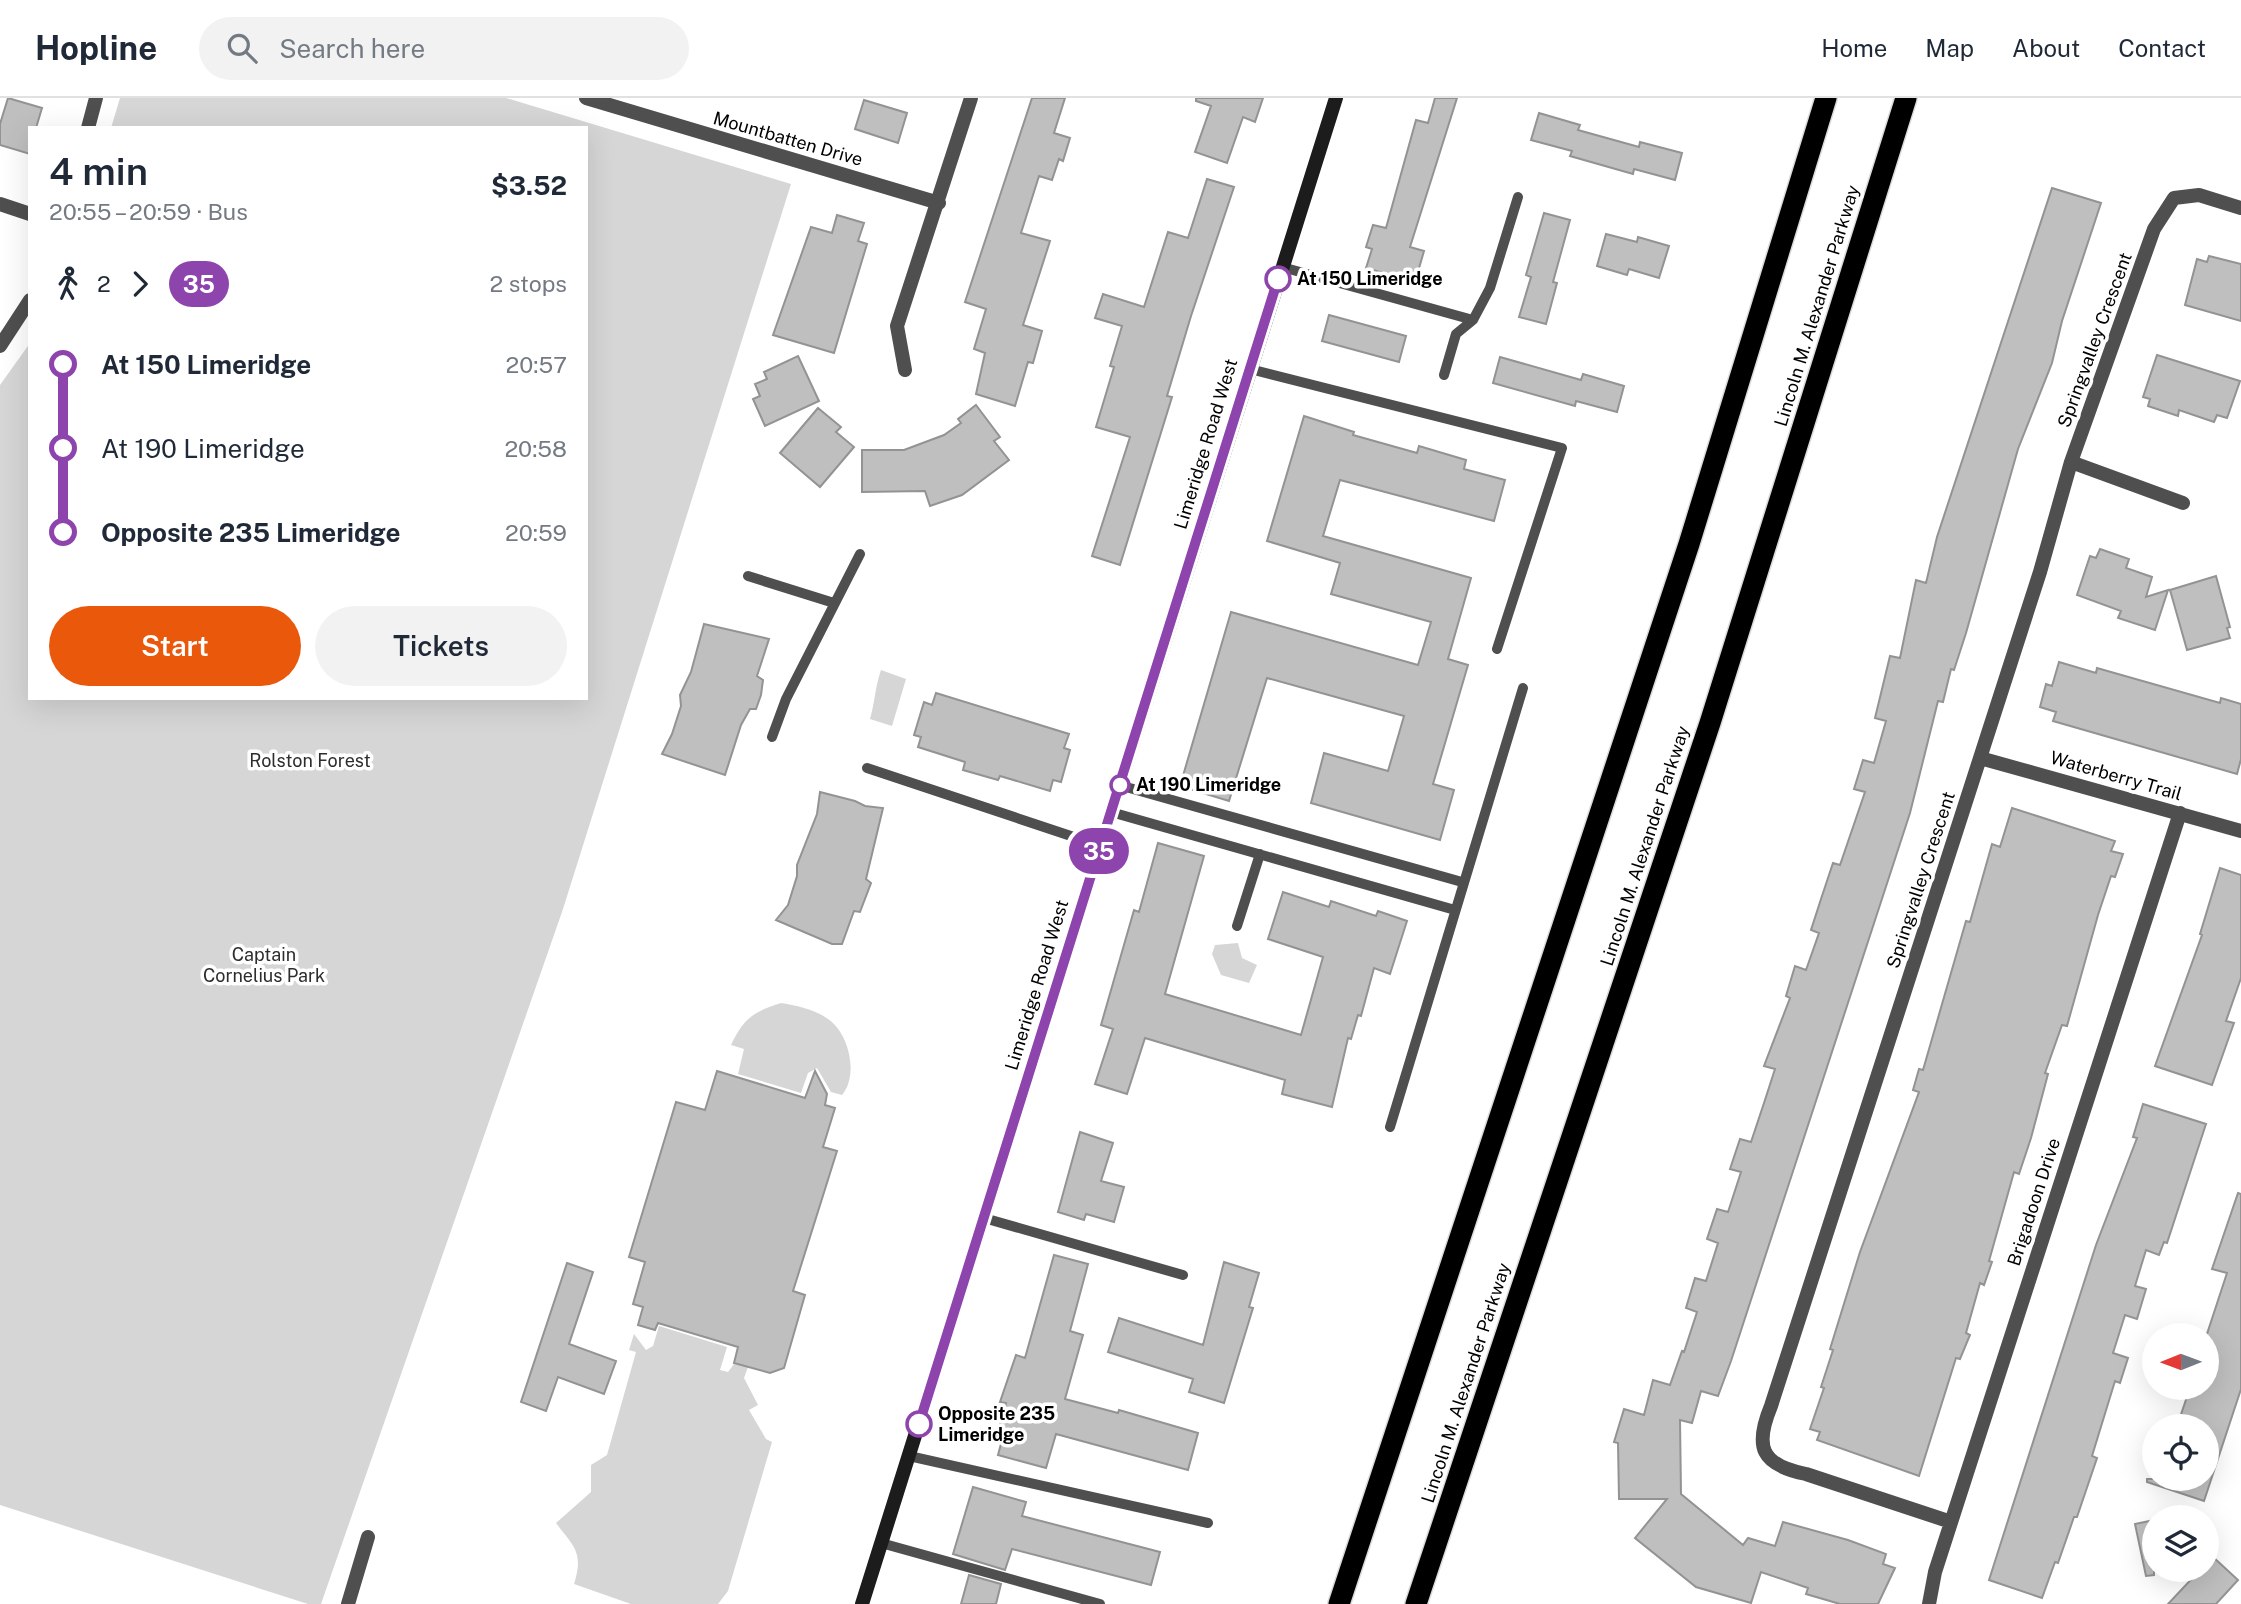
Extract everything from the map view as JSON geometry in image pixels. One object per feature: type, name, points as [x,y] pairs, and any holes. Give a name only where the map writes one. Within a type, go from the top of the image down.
[{"type":"highway","points":[[1339,1604],[1689,544],[1826,98]]},
{"type":"highway","name":"Lincoln M. Alexander Parkway","points":[[1416,1604],[1710,723],[1906,98]]},
{"type":"street","points":[[89,126],[96,98]]},
{"type":"street","name":"Mountbatten Drive","points":[[586,98],[939,203]]},
{"type":"street","points":[[905,370],[897,326],[971,98]]},
{"type":"street","name":"Limeridge Road West","points":[[862,1604],[1336,98]]},
{"type":"street","name":"Springvalley Crescent","points":[[1951,1522],[1806,1474],[1787,1472],[1772,1460],[1762,1444],[1762,1423],[1771,1406],[2040,572],[2071,463],[2154,229],[2174,198],[2199,195],[2241,208]]},
{"type":"street","points":[[0,205],[28,213]]},
{"type":"street","points":[[0,346],[28,303]]},
{"type":"street","points":[[2071,463],[2183,503]]},
{"type":"street","name":"Waterberry Trail","points":[[1980,758],[2241,831]]},
{"type":"street","name":"Brigadoon Drive","points":[[1929,1604],[1935,1572],[2180,814]]},
{"type":"street","points":[[348,1604],[368,1538]]},
{"type":"lane","points":[[1444,375],[1456,334],[1473,320],[1490,288],[1518,197]]},
{"type":"lane","points":[[1282,267],[1473,320]]},
{"type":"lane","points":[[1250,369],[1562,448],[1497,649]]},
{"type":"lane","points":[[772,737],[786,699],[859,554]]},
{"type":"lane","points":[[748,576],[834,603]]},
{"type":"lane","points":[[1390,1127],[1462,882],[1523,688]]},
{"type":"lane","points":[[867,768],[1101,846]]},
{"type":"lane","points":[[1119,786],[1462,882]]},
{"type":"lane","points":[[1111,812],[1455,910]]},
{"type":"lane","points":[[1237,926],[1259,854]]},
{"type":"lane","points":[[984,1218],[1183,1275]]},
{"type":"lane","points":[[909,1457],[1208,1523]]},
{"type":"lane","points":[[881,1543],[1100,1604]]},
{"type":"green space","name":"Captain Cornelius Park","points":[[120,98],[506,98],[791,184],[563,909],[321,1604],[308,1604],[0,1505],[0,385],[28,346],[28,700],[588,700],[588,126],[112,126]]},
{"type":"green space","points":[[881,670],[906,679],[892,726],[870,719]]},
{"type":"green space","points":[[1238,943],[1242,958],[1257,965],[1249,983],[1221,975],[1212,954],[1215,945]]},
{"type":"green space","points":[[781,1003],[817,1013],[835,1025],[841,1034],[851,1066],[847,1087],[842,1095],[831,1092],[817,1068],[808,1073],[801,1093],[738,1074],[744,1049],[731,1045],[736,1036],[750,1017]]},
{"type":"green space","points":[[659,1326],[727,1347],[720,1370],[728,1372],[734,1364],[748,1367],[744,1378],[758,1405],[749,1410],[766,1439],[772,1442],[728,1591],[718,1604],[631,1604],[574,1584],[578,1564],[576,1550],[556,1523],[591,1492],[591,1465],[607,1455],[636,1352],[629,1350],[634,1334],[646,1350],[653,1346]]},
{"type":"building","points":[[8,98],[42,108],[37,126],[28,126],[28,153],[0,145],[0,124]]},
{"type":"building","points":[[1032,98],[1065,98],[1054,133],[1070,138],[1063,161],[1059,159],[1052,180],[1039,176],[1021,233],[1050,241],[1023,325],[1042,331],[1033,363],[1028,362],[1015,406],[976,394],[985,353],[974,349],[986,309],[965,302]]},
{"type":"building","points":[[1196,98],[1263,98],[1255,122],[1243,117],[1227,163],[1195,152],[1211,106],[1196,101]]},
{"type":"building","points":[[1435,98],[1457,98],[1410,247],[1424,251],[1415,282],[1366,268],[1372,249],[1366,247],[1373,225],[1386,228],[1416,120],[1428,123]]},
{"type":"building","points":[[864,100],[907,113],[898,143],[855,129]]},
{"type":"building","points":[[1539,113],[1580,125],[1578,130],[1639,147],[1640,142],[1682,153],[1675,180],[1634,169],[1633,174],[1570,156],[1572,151],[1531,140]]},
{"type":"building","points":[[1207,179],[1234,187],[1191,316],[1167,396],[1172,397],[1120,565],[1092,556],[1130,437],[1096,427],[1114,367],[1110,366],[1122,326],[1095,318],[1103,294],[1144,307],[1168,232],[1188,238]]},
{"type":"building","points":[[2052,188],[2101,203],[2062,321],[2052,363],[2018,449],[1966,633],[1954,670],[1951,669],[1943,702],[1938,701],[1910,813],[1731,1361],[1718,1396],[1701,1391],[1692,1423],[1680,1420],[1681,1494],[1743,1545],[1748,1538],[1775,1546],[1783,1522],[1886,1554],[1883,1564],[1895,1568],[1878,1604],[1840,1604],[1806,1594],[1808,1588],[1761,1572],[1751,1603],[1696,1587],[1635,1538],[1667,1499],[1619,1499],[1618,1443],[1614,1442],[1624,1409],[1644,1415],[1653,1380],[1670,1385],[1682,1351],[1684,1352],[1697,1312],[1686,1308],[1695,1278],[1706,1281],[1718,1243],[1707,1239],[1717,1209],[1728,1212],[1741,1172],[1730,1169],[1740,1139],[1751,1142],[1775,1069],[1764,1066],[1790,998],[1786,996],[1795,966],[1806,970],[1819,933],[1811,930],[1821,899],[1833,863],[1840,865],[1865,792],[1854,789],[1863,760],[1874,763],[1886,721],[1875,718],[1890,656],[1900,658],[1916,580],[1926,583],[1937,537]]},
{"type":"building","points":[[1544,213],[1570,220],[1553,282],[1557,283],[1546,324],[1519,317],[1531,277],[1526,275]]},
{"type":"building","points":[[837,215],[864,223],[858,241],[867,244],[834,353],[773,335],[811,227],[832,233]]},
{"type":"building","points":[[1606,234],[1637,242],[1638,237],[1669,246],[1659,278],[1629,269],[1627,275],[1597,266]]},
{"type":"building","points":[[2209,256],[2241,264],[2241,321],[2185,305],[2197,259],[2207,262]]},
{"type":"building","points":[[1329,315],[1406,336],[1399,362],[1322,341]]},
{"type":"building","points":[[2157,355],[2240,381],[2227,418],[2217,415],[2214,422],[2179,410],[2178,416],[2148,406],[2150,399],[2143,397]]},
{"type":"building","points":[[798,356],[819,401],[765,426],[753,399],[760,396],[755,384],[767,379],[764,372]]},
{"type":"building","points":[[1500,357],[1581,380],[1583,374],[1624,386],[1617,412],[1576,401],[1575,406],[1493,383]]},
{"type":"building","points":[[976,405],[1000,437],[994,441],[1009,460],[962,495],[930,506],[925,491],[862,492],[862,450],[904,450],[944,435],[961,423],[958,419]]},
{"type":"building","points":[[818,408],[841,427],[836,432],[854,447],[820,487],[780,453]]},
{"type":"building","points":[[1304,416],[1354,432],[1353,435],[1417,453],[1419,446],[1466,460],[1464,469],[1505,480],[1494,521],[1340,480],[1323,536],[1471,578],[1448,659],[1468,665],[1433,784],[1454,790],[1440,840],[1311,803],[1324,753],[1388,771],[1404,716],[1267,678],[1229,801],[1180,786],[1231,612],[1418,665],[1431,622],[1331,594],[1340,563],[1267,541]]},
{"type":"building","points":[[2100,549],[2129,559],[2126,568],[2152,577],[2146,597],[2168,590],[2155,630],[2118,618],[2121,611],[2077,595],[2090,556],[2096,558]]},
{"type":"building","points":[[2216,576],[2230,627],[2227,628],[2230,638],[2187,650],[2170,590]]},
{"type":"building","points":[[704,624],[769,639],[757,676],[763,680],[761,695],[756,709],[750,709],[741,725],[725,775],[662,754],[672,734],[681,706],[680,695],[691,672]]},
{"type":"building","points":[[2059,662],[2096,673],[2097,668],[2220,703],[2221,698],[2241,704],[2241,759],[2237,774],[2053,721],[2056,712],[2040,707],[2046,684],[2052,686]]},
{"type":"building","points":[[936,693],[1069,734],[1064,748],[1070,750],[1061,782],[1053,780],[1050,791],[1000,776],[998,780],[963,770],[965,762],[918,747],[921,737],[914,735],[924,702],[932,705]]},
{"type":"building","points":[[820,792],[865,806],[883,808],[866,879],[871,883],[860,912],[854,911],[842,944],[832,944],[776,920],[788,905],[797,876],[797,865],[817,814]]},
{"type":"building","points":[[2012,808],[2115,841],[2111,851],[2123,854],[2115,877],[2111,876],[2098,915],[2067,1026],[2062,1025],[2045,1073],[2048,1074],[2031,1138],[2019,1174],[2014,1172],[1989,1261],[1992,1262],[1984,1285],[1980,1283],[1966,1333],[1970,1335],[1960,1359],[1956,1358],[1919,1476],[1817,1440],[1820,1432],[1810,1429],[1824,1388],[1821,1387],[1833,1350],[1830,1349],[1860,1252],[1919,1092],[1913,1090],[1919,1069],[1923,1070],[1966,921],[1970,922],[1992,844],[2000,847]]},
{"type":"building","points":[[1158,843],[1204,856],[1165,994],[1301,1035],[1323,957],[1268,939],[1283,892],[1329,907],[1331,901],[1376,916],[1378,911],[1407,921],[1390,974],[1374,968],[1361,1016],[1358,1015],[1351,1039],[1348,1038],[1332,1107],[1282,1094],[1285,1080],[1145,1038],[1127,1094],[1095,1084],[1113,1029],[1101,1025],[1134,910],[1139,912]]},
{"type":"building","points":[[2220,868],[2241,875],[2241,978],[2226,1021],[2234,1023],[2212,1085],[2155,1066],[2202,935],[2200,934]]},
{"type":"building","points":[[717,1071],[805,1098],[815,1071],[827,1094],[825,1105],[835,1108],[823,1147],[837,1151],[793,1291],[805,1295],[784,1368],[770,1373],[734,1363],[738,1347],[658,1323],[655,1330],[638,1325],[643,1307],[633,1304],[645,1262],[629,1257],[676,1102],[705,1110]]},
{"type":"building","points":[[2143,1104],[2206,1124],[2167,1243],[2164,1242],[2159,1255],[2146,1250],[2135,1286],[2146,1289],[2137,1319],[2125,1315],[2113,1353],[2128,1358],[2120,1383],[2115,1381],[2092,1456],[2097,1458],[2077,1517],[2074,1517],[2042,1598],[1989,1580],[2096,1245],[2137,1138],[2133,1137]]},
{"type":"building","points":[[1080,1132],[1113,1143],[1101,1181],[1124,1187],[1114,1222],[1086,1214],[1084,1220],[1058,1212]]},
{"type":"building","points":[[2238,1193],[2241,1194],[2241,1389],[2219,1456],[2219,1414],[2181,1414],[2186,1400],[2219,1400],[2219,1323],[2211,1323],[2227,1273],[2212,1269]]},
{"type":"building","points":[[1054,1255],[1088,1264],[1070,1331],[1083,1335],[1065,1399],[1118,1413],[1119,1410],[1198,1433],[1188,1470],[1056,1434],[1046,1468],[998,1455],[1002,1440],[996,1439],[1006,1403],[1000,1402],[1016,1355],[1025,1358]]},
{"type":"building","points":[[1224,1262],[1259,1273],[1249,1307],[1253,1308],[1224,1403],[1189,1392],[1193,1379],[1108,1352],[1119,1318],[1203,1345]]},
{"type":"building","points":[[567,1263],[593,1272],[569,1344],[616,1361],[604,1394],[558,1377],[546,1411],[521,1402]]},
{"type":"building","points":[[973,1487],[1026,1502],[1022,1516],[1160,1552],[1151,1585],[1012,1549],[1005,1570],[953,1554]]},
{"type":"building","points":[[2174,1491],[2207,1491],[2204,1501]]},
{"type":"building","points":[[2142,1523],[2142,1557],[2135,1524]]},
{"type":"building","points":[[2219,1562],[2238,1580],[2216,1604],[2168,1604],[2189,1582],[2219,1582]]},
{"type":"building","points":[[969,1575],[1001,1584],[996,1604],[961,1604]]},
{"type":"bus line","name":"35","points":[[919,1424],[1278,279]]},
{"type":"place","name":"At 150 Limeridge","points":[[1278,279]]},
{"type":"place","name":"At 190 Limeridge","points":[[1120,785]]},
{"type":"place","name":"Opposite 235 Limeridge","points":[[919,1424]]},
{"type":"park label","name":"Rolston Forest","points":[[310,761]]}]
